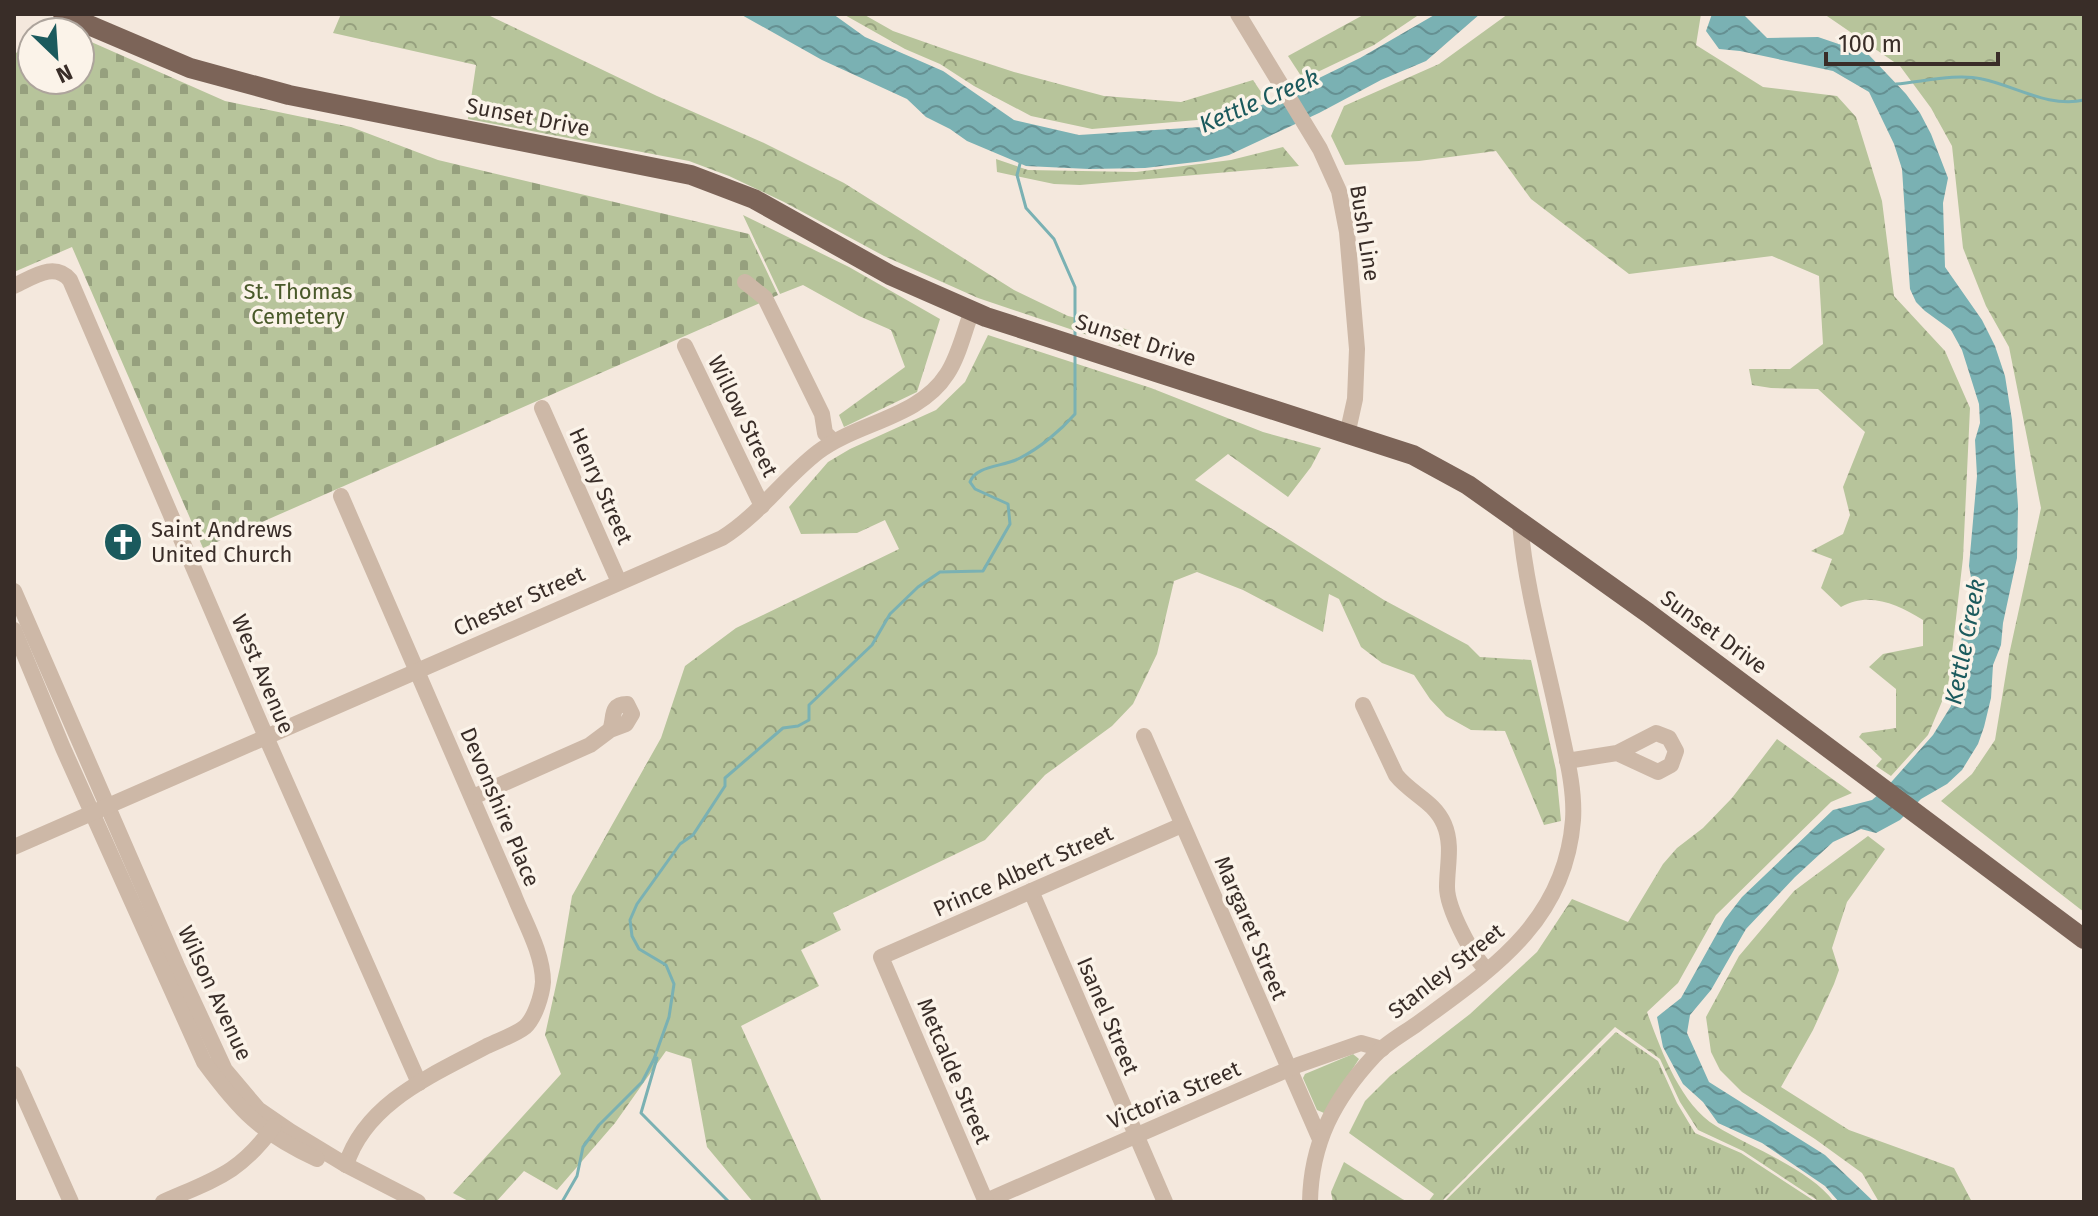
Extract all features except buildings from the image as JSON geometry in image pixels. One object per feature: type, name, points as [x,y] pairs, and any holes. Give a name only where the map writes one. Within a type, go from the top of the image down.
[{"type":"main road","name":"Sunset Drive","points":[[63,14],[190,68],[289,95],[691,175],[754,199],[890,275],[972,311],[1289,413],[1430,463],[1468,485],[1648,613],[2084,939]]},
{"type":"street","name":"Bush Line","points":[[1238,14],[1334,177],[1347,232],[1357,349],[1355,399],[1347,435]]},
{"type":"street","name":"West Avenue","points":[[14,286],[50,270],[61,272],[70,280],[266,737],[419,1083]]},
{"type":"street","points":[[745,282],[765,298],[822,414],[825,433],[833,441]]},
{"type":"street","name":"Chester Street","points":[[14,847],[722,538],[745,523],[805,462],[833,441],[909,407],[935,389],[948,373],[972,311]]},
{"type":"street","name":"Willow Street","points":[[685,346],[762,506]]},
{"type":"street","name":"Henry Street","points":[[542,408],[619,582]]},
{"type":"street","name":"Devonshire Place","points":[[341,496],[473,797],[536,950],[543,982],[541,995],[527,1025],[419,1083],[368,1124],[350,1152],[346,1165]]},
{"type":"street","name":"Stanley Street","points":[[1310,1202],[1319,1137],[1346,1091],[1382,1049],[1513,950],[1535,924],[1565,861],[1573,821],[1567,761],[1527,582],[1520,523]]},
{"type":"street","name":"Wilson Avenue","points":[[14,591],[101,810]]},
{"type":"street","name":"Wilson Avenue","points":[[14,630],[217,1056],[273,1128],[418,1202]]},
{"type":"street","points":[[1363,705],[1396,775],[1428,802],[1441,818],[1448,838],[1449,901],[1477,961],[1487,970]]},
{"type":"street","points":[[473,797],[590,745],[610,730]]},
{"type":"street","name":"Margaret Street","points":[[1144,736],[1319,1137]]},
{"type":"street","points":[[1567,761],[1617,753]]},
{"type":"street","name":"Prince Albert Street","points":[[881,957],[1182,825]]},
{"type":"street","name":"Isanel Street","points":[[1031,891],[1165,1202]]},
{"type":"street","name":"Metcalde Street","points":[[881,957],[986,1201]]},
{"type":"street","name":"Victoria Street","points":[[986,1201],[1288,1070],[1361,1043],[1382,1049]]},
{"type":"street","points":[[14,1074],[71,1202]]},
{"type":"street","points":[[163,1202],[231,1171],[250,1157],[273,1128]]},
{"type":"green space","points":[[341,14],[486,14],[844,183],[1014,290],[1068,316],[1130,330],[1126,348],[978,298],[884,256],[784,202],[689,161],[468,119],[476,65],[333,33]]},
{"type":"green space","points":[[843,14],[863,14],[893,31],[953,52],[1104,96],[1181,102],[1253,80],[1265,98],[1209,119],[1092,129],[1031,116]]},
{"type":"green space","points":[[1365,14],[1420,14],[1374,45],[1303,79],[1288,56]]},
{"type":"green space","points":[[1508,14],[1701,14],[1696,45],[1763,87],[1837,96],[1856,117],[1882,201],[1894,296],[1945,351],[1970,408],[1963,558],[1948,687],[1928,735],[1891,776],[1876,766],[1882,759],[1859,737],[1862,733],[1896,728],[1896,689],[1869,667],[1883,654],[1923,646],[1923,620],[1903,609],[1872,600],[1851,602],[1841,607],[1821,588],[1832,559],[1811,551],[1843,534],[1850,515],[1843,487],[1865,432],[1818,389],[1752,385],[1749,369],[1790,369],[1823,344],[1819,276],[1772,256],[1629,274],[1531,199],[1496,151],[1419,161],[1345,165],[1331,136],[1344,106],[1439,64]]},
{"type":"green space","points":[[1824,14],[2084,14],[2084,912],[1941,801],[1972,774],[1995,740],[2009,655],[2041,508],[2009,347],[1986,306],[1963,248],[1952,146],[1931,108],[1900,66]]},
{"type":"green space","name":"St. Thomas Cemetery","points":[[96,44],[225,101],[351,127],[438,160],[749,234],[778,295],[203,548],[72,247],[14,272],[16,53],[16,96],[96,96]]},
{"type":"green space","points":[[1283,147],[1299,166],[1080,185],[1054,184],[997,172],[996,159],[1028,170],[1136,172],[1231,160]]},
{"type":"green space","points":[[743,215],[849,267],[940,319],[917,392],[844,427],[839,415],[905,367],[891,330],[803,285],[780,294]]},
{"type":"green space","points":[[988,335],[1151,388],[1263,432],[1321,448],[1288,497],[1228,454],[1195,480],[1384,600],[1468,645],[1480,657],[1531,660],[1556,770],[1561,821],[1544,825],[1505,731],[1471,730],[1446,716],[1414,675],[1382,663],[1361,647],[1339,599],[1329,594],[1323,632],[1243,590],[1197,572],[1174,581],[1157,654],[1133,704],[1112,726],[1045,775],[985,840],[833,913],[841,930],[801,950],[819,986],[741,1026],[822,1202],[753,1202],[707,1147],[691,1059],[666,1051],[615,1123],[557,1190],[524,1171],[496,1202],[470,1202],[453,1193],[561,1074],[545,1035],[572,896],[661,738],[685,666],[736,628],[899,549],[885,520],[857,533],[801,534],[789,507],[828,462],[936,410],[965,382]]},
{"type":"green space","points":[[1777,739],[1852,793],[1831,802],[1716,915],[1678,983],[1647,1012],[1673,1075],[1703,1116],[1795,1169],[1834,1202],[1820,1202],[1743,1151],[1698,1130],[1680,1102],[1660,1059],[1615,1027],[1441,1202],[1428,1202],[1434,1194],[1349,1133],[1365,1101],[1390,1076],[1470,1014],[1537,952],[1572,899],[1628,922],[1663,864],[1732,798]]},
{"type":"green space","points":[[1868,836],[1885,849],[1847,902],[1832,948],[1839,970],[1813,1030],[1781,1087],[1849,1130],[1954,1168],[1972,1202],[1879,1202],[1862,1173],[1742,1092],[1720,1070],[1711,1052],[1706,1017],[1739,956],[1794,891]]},
{"type":"green space","points":[[1616,1032],[1658,1061],[1695,1133],[1741,1153],[1816,1202],[1444,1202]]},
{"type":"green space","points":[[1353,1054],[1359,1059],[1324,1113],[1317,1110],[1303,1078],[1305,1074]]},
{"type":"green space","points":[[1344,1162],[1407,1202],[1333,1202],[1331,1192]]},
{"type":"water","name":"Kettle Creek","points":[[740,14],[833,14],[865,37],[943,71],[1014,120],[1079,135],[1201,127],[1270,102],[1360,58],[1436,14],[1480,14],[1426,61],[1229,155],[1145,168],[1089,169],[1026,166],[967,141],[926,117],[907,99],[822,60]]},
{"type":"water","name":"Kettle Creek","points":[[1712,14],[1743,14],[1767,38],[1818,37],[1868,54],[1906,94],[1931,134],[1948,178],[1943,203],[1945,267],[1982,320],[1995,346],[2005,376],[2012,420],[2018,506],[2017,558],[2001,645],[1993,665],[1991,698],[1978,744],[1962,770],[1947,784],[1921,799],[1900,820],[1876,833],[1861,829],[1833,842],[1795,877],[1746,929],[1711,990],[1690,1015],[1687,1033],[1709,1082],[1825,1155],[1874,1202],[1839,1202],[1825,1186],[1762,1143],[1718,1123],[1703,1102],[1683,1084],[1663,1047],[1657,1017],[1681,998],[1725,919],[1742,897],[1833,810],[1872,800],[1886,788],[1933,735],[1951,706],[1964,623],[1975,601],[1969,566],[1977,476],[1975,440],[1980,423],[1979,404],[1962,350],[1951,330],[1916,302],[1910,289],[1902,169],[1894,144],[1869,92],[1833,71],[1719,49],[1706,31]]},
{"type":"waterway","points":[[1896,84],[1972,77],[2045,99],[2084,100]]},
{"type":"waterway","points":[[1021,160],[1017,175],[1026,208],[1054,239],[1075,287],[1075,336]]},
{"type":"waterway","points":[[562,1202],[577,1176],[583,1147],[599,1125],[642,1082],[669,1017],[674,984],[666,965],[639,949],[632,936],[630,920],[637,904],[680,844],[693,835],[725,786],[725,778],[783,728],[798,726],[809,720],[809,705],[872,645],[890,614],[918,587],[940,572],[983,571],[1010,524],[1008,504],[975,489],[970,482],[978,472],[1014,461],[1035,449],[1075,414],[1075,355]]},
{"type":"waterway","points":[[657,1058],[641,1113],[729,1202]]},
{"type":"place","name":"Saint Andrews United Church","points":[[123,542]]}]
